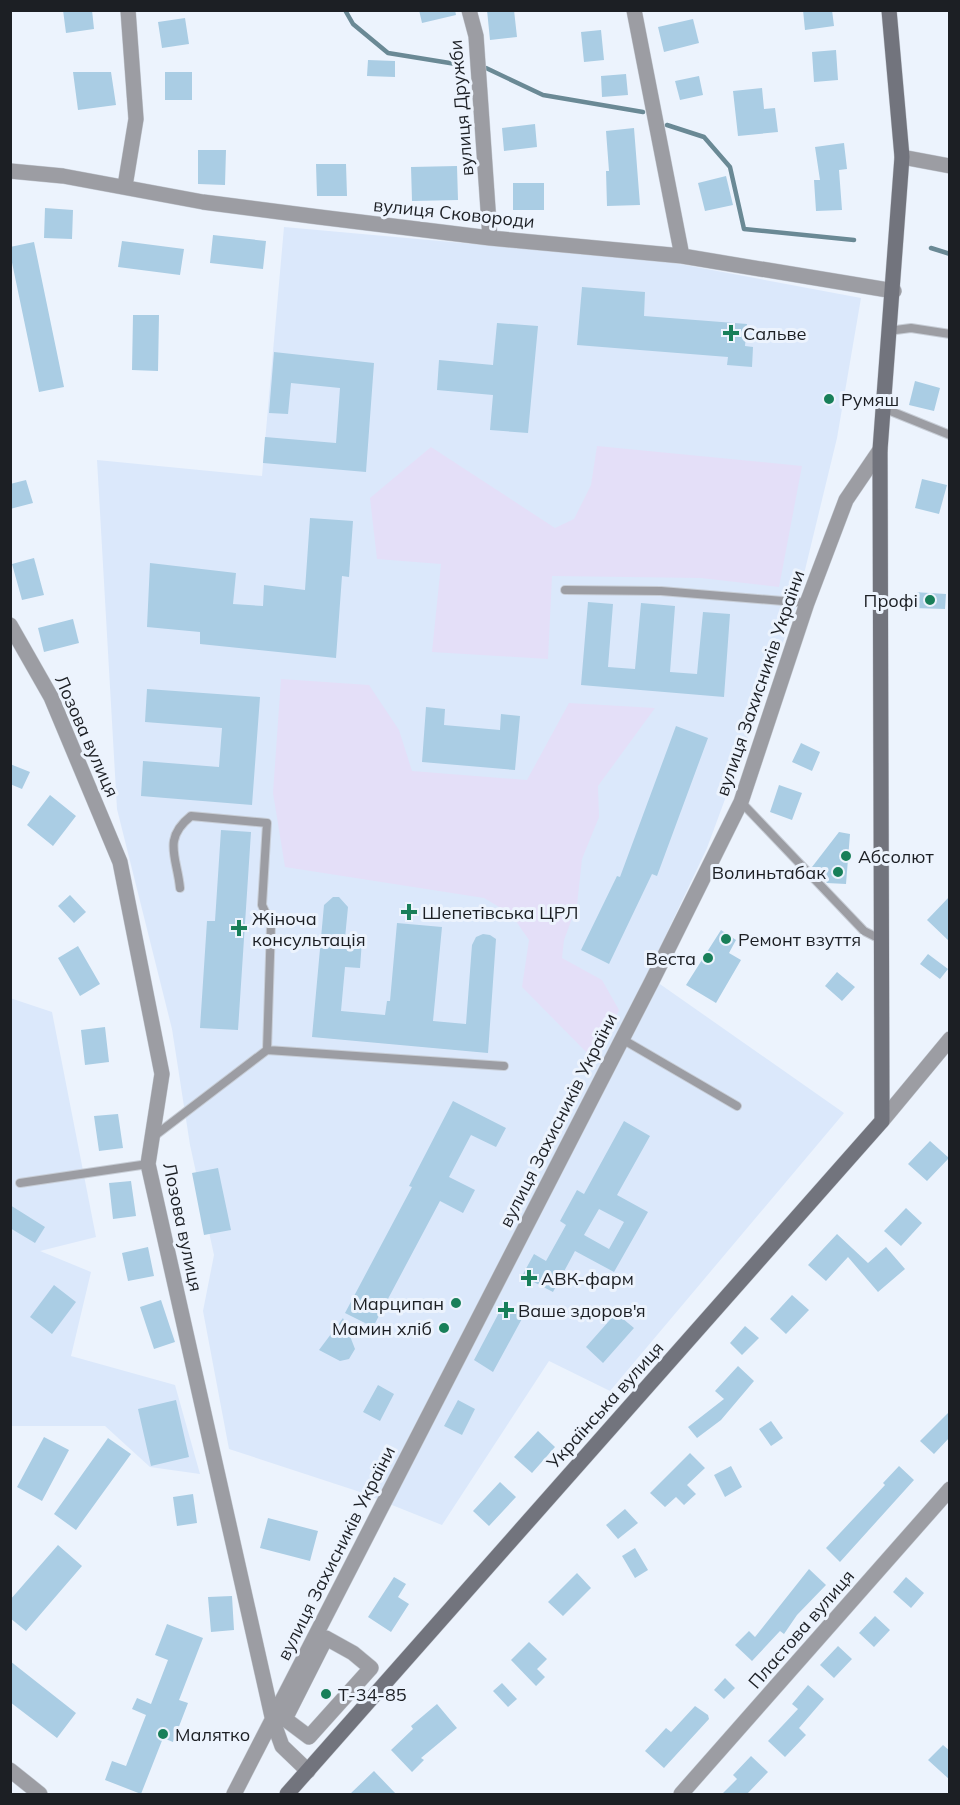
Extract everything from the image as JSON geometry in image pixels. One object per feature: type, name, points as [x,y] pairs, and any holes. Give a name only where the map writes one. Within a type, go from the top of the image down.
[{"type":"main road","points":[[882,1121],[880,450],[888,331],[894,291],[902,157],[889,10]]},
{"type":"main road","name":"Українська вулиця","points":[[287,1794],[882,1121]]},
{"type":"street","points":[[125,186],[136,119],[128,10]]},
{"type":"street","name":"вулиця Дружби","points":[[469,10],[476,36],[490,238]]},
{"type":"street","points":[[634,10],[682,256]]},
{"type":"street","points":[[902,157],[950,166]]},
{"type":"street","name":"вулиця Сковороди","points":[[10,171],[125,186],[203,202],[490,238],[682,256],[894,291]]},
{"type":"street","name":"вулиця Захисників України","points":[[234,1794],[622,1039],[741,801],[807,603],[846,500],[880,450]]},
{"type":"street","name":"Лозова вулиця","points":[[10,625],[51,697],[120,862],[162,1074],[148,1164],[273,1721],[282,1746],[308,1771]]},
{"type":"street","name":"Українська вулиця","points":[[882,1121],[950,1039]]},
{"type":"street","name":"Пластова вулиця","points":[[681,1794],[950,1489]]},
{"type":"street","points":[[326,1638],[353,1653],[371,1668],[309,1737],[285,1719],[326,1638]]},
{"type":"street","points":[[10,1770],[40,1794]]},
{"type":"lane","points":[[888,331],[910,328],[950,334]]},
{"type":"lane","points":[[883,408],[950,435]]},
{"type":"lane","points":[[565,590],[661,591],[807,603]]},
{"type":"lane","points":[[741,801],[864,931],[880,939]]},
{"type":"lane","points":[[180,888],[172,846],[173,835],[191,816],[267,823],[262,905],[271,925],[267,1050]]},
{"type":"lane","points":[[622,1039],[737,1106]]},
{"type":"lane","points":[[152,1138],[267,1050],[504,1066]]},
{"type":"lane","points":[[20,1183],[148,1164]]},
{"type":"shaded area","name":"Шепетівська ЦРЛ","points":[[284,227],[664,261],[861,298],[837,438],[796,607],[707,848],[647,975],[844,1113],[610,1391],[549,1361],[442,1525],[357,1491],[229,1449],[203,1311],[214,1255],[190,1145],[172,1029],[117,809],[97,460],[262,476]]},
{"type":"shaded area","points":[[597,446],[802,466],[779,587],[701,578],[552,576],[548,659],[432,652],[441,564],[377,559],[370,498],[431,447],[555,528],[574,519],[591,485]]},
{"type":"shaded area","points":[[281,679],[369,685],[399,730],[412,771],[527,780],[569,703],[655,708],[598,786],[599,817],[582,859],[577,905],[564,940],[562,958],[602,980],[619,1010],[595,1061],[522,987],[529,940],[511,914],[484,898],[285,867],[273,793]]},
{"type":"shaded area","points":[[10,998],[52,1012],[96,1237],[40,1251],[91,1272],[71,1356],[175,1385],[200,1474],[150,1467],[105,1426],[11,1426]]},
{"type":"building","points":[[63,10],[92,10],[94,29],[66,33]]},
{"type":"building","points":[[419,10],[455,10],[456,15],[422,23]]},
{"type":"building","points":[[487,10],[514,10],[517,37],[490,40]]},
{"type":"building","points":[[803,10],[832,10],[834,26],[805,30]]},
{"type":"building","points":[[185,18],[189,44],[162,48],[158,22]]},
{"type":"building","points":[[693,19],[699,43],[664,52],[658,27]]},
{"type":"building","points":[[601,30],[604,60],[584,62],[581,32]]},
{"type":"building","points":[[836,50],[838,80],[814,82],[812,52]]},
{"type":"building","points":[[368,60],[395,61],[395,77],[367,76]]},
{"type":"building","points":[[73,72],[111,72],[116,105],[78,110]]},
{"type":"building","points":[[165,72],[192,72],[192,100],[165,100]]},
{"type":"building","points":[[626,74],[628,95],[602,97],[601,76]]},
{"type":"building","points":[[699,76],[703,95],[680,100],[675,81]]},
{"type":"building","points":[[762,88],[764,109],[775,108],[778,132],[738,136],[733,91]]},
{"type":"building","points":[[535,124],[537,147],[504,151],[502,128]]},
{"type":"building","points":[[634,128],[640,205],[607,206],[606,171],[609,171],[606,131]]},
{"type":"building","points":[[844,143],[847,169],[839,170],[842,210],[816,211],[814,180],[820,180],[815,147]]},
{"type":"building","points":[[198,150],[226,150],[225,185],[198,184]]},
{"type":"building","points":[[316,164],[346,164],[347,196],[317,196]]},
{"type":"building","points":[[457,166],[458,200],[412,201],[411,167]]},
{"type":"building","points":[[726,176],[733,205],[705,211],[698,183]]},
{"type":"building","points":[[513,183],[544,183],[544,210],[513,210]]},
{"type":"building","points":[[45,208],[73,210],[72,239],[44,238]]},
{"type":"building","points":[[213,235],[266,241],[263,269],[210,263]]},
{"type":"building","points":[[122,241],[184,249],[180,275],[118,267]]},
{"type":"building","points":[[34,242],[64,387],[39,392],[10,253],[10,247]]},
{"type":"building","points":[[582,287],[645,292],[644,316],[747,324],[745,346],[753,347],[752,367],[727,365],[728,357],[577,345]]},
{"type":"building","points":[[133,315],[159,315],[158,371],[132,370]]},
{"type":"building","points":[[497,323],[538,326],[528,433],[490,430],[493,395],[437,390],[439,360],[493,365]]},
{"type":"building","points":[[274,352],[374,363],[366,472],[263,463],[265,437],[336,443],[340,388],[291,383],[288,414],[269,413]]},
{"type":"building","points":[[915,381],[940,388],[934,411],[909,405]]},
{"type":"building","points":[[922,479],[947,485],[939,514],[915,508]]},
{"type":"building","points":[[26,480],[33,503],[10,509],[10,484]]},
{"type":"building","points":[[310,518],[353,521],[349,577],[342,576],[336,658],[200,644],[200,632],[147,627],[150,563],[236,573],[233,604],[263,606],[264,585],[305,590]]},
{"type":"building","points":[[34,558],[44,595],[22,600],[12,564]]},
{"type":"building","points":[[914,592],[946,594],[945,609],[913,608]]},
{"type":"building","points":[[588,602],[613,604],[608,667],[635,669],[641,603],[675,606],[670,672],[697,674],[703,612],[730,614],[724,697],[581,685]]},
{"type":"building","points":[[73,619],[79,643],[44,652],[38,628]]},
{"type":"building","points":[[147,689],[260,697],[252,805],[141,796],[143,761],[219,767],[222,728],[145,722]]},
{"type":"building","points":[[426,707],[445,709],[444,725],[500,730],[501,714],[520,716],[515,770],[422,762]]},
{"type":"building","points":[[676,726],[708,738],[657,876],[652,874],[609,964],[581,950],[617,876],[620,877]]},
{"type":"building","points":[[801,743],[820,752],[812,771],[792,762]]},
{"type":"building","points":[[10,764],[30,772],[22,789],[10,784]]},
{"type":"building","points":[[779,785],[802,793],[792,820],[770,812]]},
{"type":"building","points":[[50,795],[76,816],[53,846],[27,825]]},
{"type":"building","points":[[221,830],[251,832],[238,1030],[200,1028],[207,921],[215,921]]},
{"type":"building","points":[[839,832],[850,834],[846,884],[827,883],[812,867]]},
{"type":"building","points":[[70,895],[86,912],[74,923],[58,906]]},
{"type":"building","points":[[950,896],[950,942],[927,920]]},
{"type":"building","points":[[333,897],[339,897],[348,907],[345,938],[362,940],[360,968],[345,967],[341,1011],[385,1015],[387,1001],[390,1001],[397,923],[442,927],[433,1021],[466,1024],[472,945],[476,937],[483,934],[496,939],[488,1053],[312,1037],[324,905]]},
{"type":"building","points":[[721,930],[736,940],[729,953],[741,960],[716,1003],[686,985]]},
{"type":"building","points":[[78,946],[100,984],[80,996],[58,958]]},
{"type":"building","points":[[928,954],[948,969],[940,979],[920,964]]},
{"type":"building","points":[[837,972],[855,987],[842,1001],[825,986]]},
{"type":"building","points":[[105,1027],[109,1062],[85,1065],[81,1030]]},
{"type":"building","points":[[453,1101],[506,1128],[496,1147],[471,1135],[449,1177],[475,1190],[463,1213],[440,1201],[373,1327],[345,1313],[412,1187],[409,1186]]},
{"type":"building","points":[[118,1114],[123,1148],[99,1151],[94,1116]]},
{"type":"building","points":[[624,1121],[650,1136],[617,1195],[648,1212],[614,1272],[575,1251],[553,1292],[522,1276],[534,1254],[546,1261],[566,1225],[560,1221],[577,1190],[584,1194]],"holes":[[[599,1209],[624,1222],[609,1249],[584,1235]]]},
{"type":"building","points":[[930,1141],[949,1158],[927,1181],[908,1164]]},
{"type":"building","points":[[218,1168],[231,1230],[204,1235],[192,1173]]},
{"type":"building","points":[[131,1181],[136,1216],[113,1219],[109,1183]]},
{"type":"building","points":[[10,1205],[45,1227],[35,1243],[10,1228]]},
{"type":"building","points":[[906,1208],[922,1223],[901,1246],[884,1231]]},
{"type":"building","points":[[837,1234],[868,1263],[886,1247],[905,1269],[878,1292],[848,1257],[826,1281],[808,1265]]},
{"type":"building","points":[[148,1247],[154,1276],[128,1281],[122,1253]]},
{"type":"building","points":[[54,1285],[76,1302],[52,1334],[30,1317]]},
{"type":"building","points":[[792,1295],[809,1310],[786,1334],[770,1319]]},
{"type":"building","points":[[161,1300],[175,1342],[154,1349],[140,1307]]},
{"type":"building","points":[[504,1303],[524,1315],[493,1372],[474,1360]]},
{"type":"building","points":[[616,1313],[634,1328],[603,1363],[586,1347]]},
{"type":"building","points":[[343,1318],[355,1349],[349,1359],[340,1361],[319,1350]]},
{"type":"building","points":[[745,1326],[759,1338],[742,1355],[730,1343]]},
{"type":"building","points":[[738,1366],[754,1381],[721,1420],[697,1438],[688,1427],[724,1399],[715,1391]]},
{"type":"building","points":[[378,1385],[394,1394],[380,1421],[363,1412]]},
{"type":"building","points":[[176,1400],[189,1457],[151,1466],[138,1409]]},
{"type":"building","points":[[458,1400],[475,1409],[462,1435],[444,1426]]},
{"type":"building","points":[[950,1411],[950,1437],[934,1454],[920,1441]]},
{"type":"building","points":[[771,1421],[783,1438],[771,1446],[759,1429]]},
{"type":"building","points":[[538,1431],[555,1447],[532,1473],[514,1457]]},
{"type":"building","points":[[44,1437],[69,1450],[42,1501],[17,1487]]},
{"type":"building","points":[[108,1438],[131,1454],[76,1530],[54,1514]]},
{"type":"building","points":[[690,1453],[705,1468],[687,1485],[696,1494],[684,1505],[676,1497],[665,1507],[650,1493]]},
{"type":"building","points":[[731,1466],[742,1487],[725,1497],[714,1475]]},
{"type":"building","points":[[899,1466],[914,1480],[840,1562],[826,1548],[885,1485],[883,1483]]},
{"type":"building","points":[[500,1482],[516,1497],[489,1526],[473,1511]]},
{"type":"building","points":[[193,1494],[197,1523],[177,1526],[173,1497]]},
{"type":"building","points":[[625,1509],[638,1523],[618,1539],[606,1525]]},
{"type":"building","points":[[268,1518],[318,1531],[310,1561],[260,1548]]},
{"type":"building","points":[[58,1545],[82,1566],[26,1631],[10,1618],[10,1600]]},
{"type":"building","points":[[635,1548],[648,1570],[635,1578],[622,1556]]},
{"type":"building","points":[[809,1569],[826,1585],[797,1615],[784,1634],[780,1631],[752,1661],[735,1645],[749,1631],[755,1637]]},
{"type":"building","points":[[577,1573],[591,1588],[563,1616],[548,1602]]},
{"type":"building","points":[[394,1577],[406,1584],[398,1597],[409,1604],[391,1632],[368,1617]]},
{"type":"building","points":[[906,1577],[924,1593],[911,1608],[893,1592]]},
{"type":"building","points":[[232,1596],[234,1630],[211,1632],[208,1597]]},
{"type":"building","points":[[875,1616],[890,1630],[874,1647],[859,1633]]},
{"type":"building","points":[[167,1624],[203,1638],[179,1700],[188,1703],[173,1742],[163,1738],[141,1794],[105,1780],[112,1761],[126,1766],[146,1715],[132,1709],[137,1698],[151,1704],[168,1660],[155,1655]]},
{"type":"building","points":[[529,1642],[547,1659],[537,1669],[545,1677],[536,1686],[511,1660]]},
{"type":"building","points":[[838,1646],[852,1659],[834,1678],[820,1665]]},
{"type":"building","points":[[10,1661],[76,1713],[57,1738],[10,1702]]},
{"type":"building","points":[[725,1678],[735,1688],[724,1699],[714,1690]]},
{"type":"building","points":[[502,1683],[517,1699],[508,1707],[493,1691]]},
{"type":"building","points":[[808,1685],[824,1699],[799,1728],[806,1735],[785,1757],[768,1741],[798,1709],[792,1704]]},
{"type":"building","points":[[437,1704],[457,1728],[421,1758],[424,1760],[412,1772],[391,1750],[413,1729],[411,1726]]},
{"type":"building","points":[[695,1706],[708,1715],[709,1719],[664,1768],[645,1751],[666,1728],[671,1732]]},
{"type":"building","points":[[943,1745],[950,1751],[950,1780],[928,1760]]},
{"type":"building","points":[[751,1756],[768,1772],[747,1794],[722,1794],[737,1779],[733,1775]]},
{"type":"building","points":[[374,1771],[396,1794],[350,1794]]},
{"type":"waterway","points":[[345,10],[353,24],[388,53],[462,65]]},
{"type":"waterway","points":[[486,68],[543,95],[643,112]]},
{"type":"waterway","points":[[667,125],[704,137],[730,167],[744,229],[854,240]]},
{"type":"waterway","points":[[931,248],[950,254]]},
{"type":"place","name":"Сальве","points":[[731,333]]},
{"type":"place","name":"Румяш","points":[[829,399]]},
{"type":"place","name":"Профі","points":[[930,600]]},
{"type":"place","name":"Абсолют","points":[[846,856]]},
{"type":"place","name":"Волиньтабак","points":[[838,872]]},
{"type":"place","name":"Шепетівська ЦРЛ","points":[[409,912]]},
{"type":"place","name":"Жіноча консультація","points":[[239,928]]},
{"type":"place","name":"Ремонт взуття","points":[[726,939]]},
{"type":"place","name":"Веста","points":[[708,958]]},
{"type":"place","name":"АВК-фарм","points":[[529,1278]]},
{"type":"place","name":"Марципан","points":[[456,1303]]},
{"type":"place","name":"Ваше здоров'я","points":[[506,1310]]},
{"type":"place","name":"Мамин хліб","points":[[444,1328]]},
{"type":"place","name":"Т-34-85","points":[[326,1694]]},
{"type":"place","name":"Малятко","points":[[163,1734]]}]
